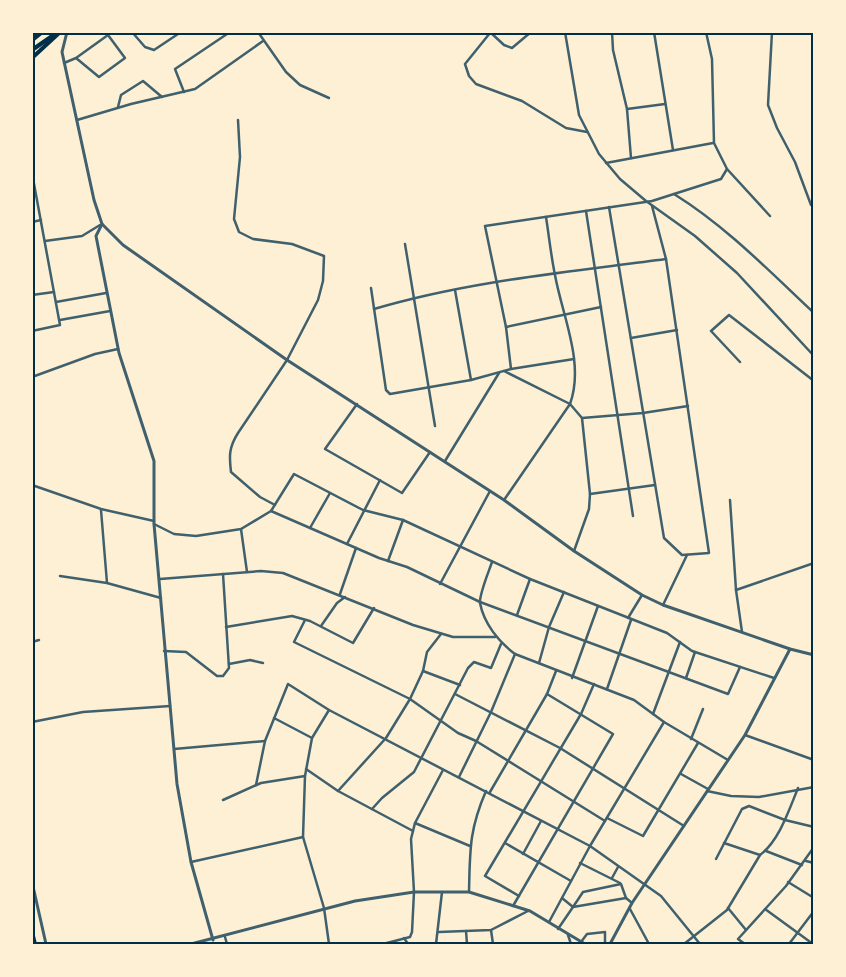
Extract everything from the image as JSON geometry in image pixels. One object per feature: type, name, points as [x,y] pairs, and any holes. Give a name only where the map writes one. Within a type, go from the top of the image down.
[{"type":"highway","points":[[32,40],[42,32]]},
{"type":"highway","points":[[32,50],[59,32]]},
{"type":"main road","points":[[32,35],[37,32]]},
{"type":"main road","points":[[32,58],[59,32]]},
{"type":"main road","points":[[32,932],[35,944]]},
{"type":"street","points":[[67,32],[62,52],[64,63],[102,224],[123,245],[288,360],[490,490],[574,550],[642,595],[664,606],[790,649],[814,655]]},
{"type":"street","points":[[132,32],[145,47],[154,50],[181,32]]},
{"type":"street","points":[[184,92],[175,69],[230,32]]},
{"type":"street","points":[[258,32],[262,41],[286,72],[300,85],[329,98]]},
{"type":"street","points":[[531,32],[512,48],[504,45],[490,33],[465,64],[469,76],[476,84],[522,101],[566,128],[587,132]]},
{"type":"street","points":[[565,32],[579,115],[606,163],[620,179],[646,202],[695,236],[737,272],[814,356]]},
{"type":"street","points":[[612,32],[613,50],[627,109],[631,158]]},
{"type":"street","points":[[654,32],[673,150]]},
{"type":"street","points":[[706,32],[712,59],[714,143],[727,169],[770,216]]},
{"type":"street","points":[[772,32],[768,105],[777,128],[795,162],[811,205],[814,205]]},
{"type":"street","points":[[64,63],[76,58],[108,35],[125,58],[99,77],[76,58]]},
{"type":"street","points":[[76,120],[184,92],[207,82],[262,41]]},
{"type":"street","points":[[118,108],[121,95],[143,81],[162,97]]},
{"type":"street","points":[[627,109],[665,104]]},
{"type":"street","points":[[238,120],[240,157],[234,219],[239,232],[252,239],[278,241],[324,256],[323,281],[318,300],[288,360],[234,438],[228,455],[231,472],[260,497],[275,505]]},
{"type":"street","points":[[606,163],[714,143]]},
{"type":"street","points":[[511,368],[506,327],[485,226],[646,202],[721,179],[727,169]]},
{"type":"street","points":[[32,173],[60,325],[32,331]]},
{"type":"street","points":[[674,194],[699,209],[742,245],[814,313]]},
{"type":"street","points":[[609,207],[664,538],[682,555],[708,553],[666,259],[652,206]]},
{"type":"street","points":[[586,211],[630,489],[632,516]]},
{"type":"street","points":[[504,500],[570,404],[574,392],[574,359],[554,274],[546,217]]},
{"type":"street","points":[[32,222],[41,220]]},
{"type":"street","points":[[45,241],[82,236],[102,224]]},
{"type":"street","points":[[102,224],[96,236],[118,350],[154,461],[154,522],[176,784],[190,862],[213,940]]},
{"type":"street","points":[[406,244],[435,426]]},
{"type":"street","points":[[374,309],[414,297],[554,274],[666,259]]},
{"type":"street","points":[[371,288],[386,390],[390,394],[471,380],[511,368],[574,359]]},
{"type":"street","points":[[455,290],[471,380]]},
{"type":"street","points":[[32,295],[54,292]]},
{"type":"street","points":[[56,302],[106,293]]},
{"type":"street","points":[[506,327],[601,307]]},
{"type":"street","points":[[59,321],[110,310]]},
{"type":"street","points":[[740,362],[711,331],[729,315],[814,381]]},
{"type":"street","points":[[631,338],[677,330]]},
{"type":"street","points":[[32,377],[95,354],[118,350]]},
{"type":"street","points":[[504,371],[570,404],[582,418],[590,494],[589,508],[574,550]]},
{"type":"street","points":[[445,461],[500,372]]},
{"type":"street","points":[[357,404],[325,449],[402,493],[430,452]]},
{"type":"street","points":[[582,418],[618,416],[688,406]]},
{"type":"street","points":[[32,484],[101,509],[154,522],[174,534],[196,536],[241,529],[271,511],[294,474],[363,510],[403,520],[530,579],[667,633],[695,652],[774,678]]},
{"type":"street","points":[[347,544],[380,480]]},
{"type":"street","points":[[590,494],[655,485]]},
{"type":"street","points":[[440,584],[490,490]]},
{"type":"street","points":[[310,528],[330,493]]},
{"type":"street","points":[[730,500],[736,590],[742,632]]},
{"type":"street","points":[[101,509],[107,583]]},
{"type":"street","points":[[271,511],[407,568],[480,602],[728,694],[740,667]]},
{"type":"street","points":[[388,561],[403,520]]},
{"type":"street","points":[[241,529],[247,572]]},
{"type":"street","points":[[340,594],[356,548]]},
{"type":"street","points":[[664,606],[687,555]]},
{"type":"street","points":[[492,562],[480,602],[495,638],[501,644],[515,654],[572,678],[594,684],[634,700],[664,722],[728,760]]},
{"type":"street","points":[[736,590],[814,563]]},
{"type":"street","points":[[160,579],[247,572],[283,573],[441,634],[453,637],[495,638]]},
{"type":"street","points":[[164,652],[186,652],[217,676],[223,676],[229,668],[224,574]]},
{"type":"street","points":[[60,576],[107,583],[161,598]]},
{"type":"street","points":[[516,616],[530,579]]},
{"type":"street","points":[[539,663],[549,627],[564,592]]},
{"type":"street","points":[[607,689],[630,618],[642,595]]},
{"type":"street","points":[[320,626],[345,596]]},
{"type":"street","points":[[572,678],[598,606]]},
{"type":"street","points":[[226,627],[292,616],[320,626],[353,643],[374,608]]},
{"type":"street","points":[[305,620],[294,642],[410,699],[458,733],[476,741],[575,802],[643,836],[698,743]]},
{"type":"street","points":[[338,791],[386,738],[410,699],[423,671],[428,652],[441,634]]},
{"type":"street","points":[[32,642],[40,640]]},
{"type":"street","points":[[653,714],[680,642]]},
{"type":"street","points":[[372,809],[382,798],[404,782],[423,758],[440,721],[474,662],[491,668],[501,644]]},
{"type":"street","points":[[610,944],[632,903],[745,735],[790,649]]},
{"type":"street","points":[[686,678],[695,652]]},
{"type":"street","points":[[459,777],[491,712],[515,654]]},
{"type":"street","points":[[228,664],[250,660],[263,663]]},
{"type":"street","points":[[423,671],[460,685]]},
{"type":"street","points":[[469,892],[470,846],[474,818],[547,694],[556,671]]},
{"type":"street","points":[[256,785],[265,741],[288,684],[329,710],[386,738],[443,770],[590,846],[661,896],[700,944]]},
{"type":"street","points":[[519,896],[485,876],[581,714],[594,684]]},
{"type":"street","points":[[455,694],[560,748],[684,826]]},
{"type":"street","points":[[513,906],[613,734],[547,694]]},
{"type":"street","points":[[32,722],[83,712],[170,706]]},
{"type":"street","points":[[691,739],[703,709]]},
{"type":"street","points":[[329,710],[312,738],[305,776],[303,837],[324,908],[329,944]]},
{"type":"street","points":[[274,718],[312,738]]},
{"type":"street","points":[[549,923],[580,863],[664,722]]},
{"type":"street","points":[[745,735],[814,760]]},
{"type":"street","points":[[174,749],[265,741]]},
{"type":"street","points":[[306,769],[338,791],[413,831]]},
{"type":"street","points":[[382,944],[410,936],[412,932],[414,892],[411,840],[414,823],[443,770]]},
{"type":"street","points":[[681,774],[708,790],[731,796],[760,797],[798,788],[814,787]]},
{"type":"street","points":[[222,800],[256,785],[305,776]]},
{"type":"street","points":[[684,944],[728,908],[760,855],[766,850],[785,820],[798,788]]},
{"type":"street","points":[[716,859],[742,809],[749,806],[785,820],[814,827]]},
{"type":"street","points":[[523,854],[541,821]]},
{"type":"street","points":[[414,823],[470,846]]},
{"type":"street","points":[[190,862],[303,837]]},
{"type":"street","points":[[504,843],[571,881]]},
{"type":"street","points":[[724,843],[760,855]]},
{"type":"street","points":[[745,944],[738,939],[788,882],[814,847]]},
{"type":"street","points":[[766,850],[802,865]]},
{"type":"street","points":[[806,860],[814,863]]},
{"type":"street","points":[[580,863],[621,884],[626,898],[632,903]]},
{"type":"street","points":[[612,878],[618,867]]},
{"type":"street","points":[[32,882],[46,944]]},
{"type":"street","points":[[788,882],[814,898]]},
{"type":"street","points":[[558,929],[584,892],[621,884]]},
{"type":"street","points":[[191,944],[225,937],[324,908],[386,895],[414,892],[469,892],[530,910],[583,943],[587,934],[605,932],[605,944]]},
{"type":"street","points":[[436,944],[439,932],[442,892]]},
{"type":"street","points":[[562,898],[573,907],[626,898]]},
{"type":"street","points":[[728,908],[746,930]]},
{"type":"street","points":[[630,909],[649,944]]},
{"type":"street","points":[[765,909],[813,944]]},
{"type":"street","points":[[439,932],[491,930],[530,910]]},
{"type":"street","points":[[789,944],[814,911]]},
{"type":"street","points":[[466,930],[467,944]]},
{"type":"street","points":[[491,930],[493,944]]},
{"type":"street","points":[[568,934],[571,944]]},
{"type":"street","points":[[225,937],[227,944]]},
{"type":"street","points":[[404,938],[408,944]]}]
